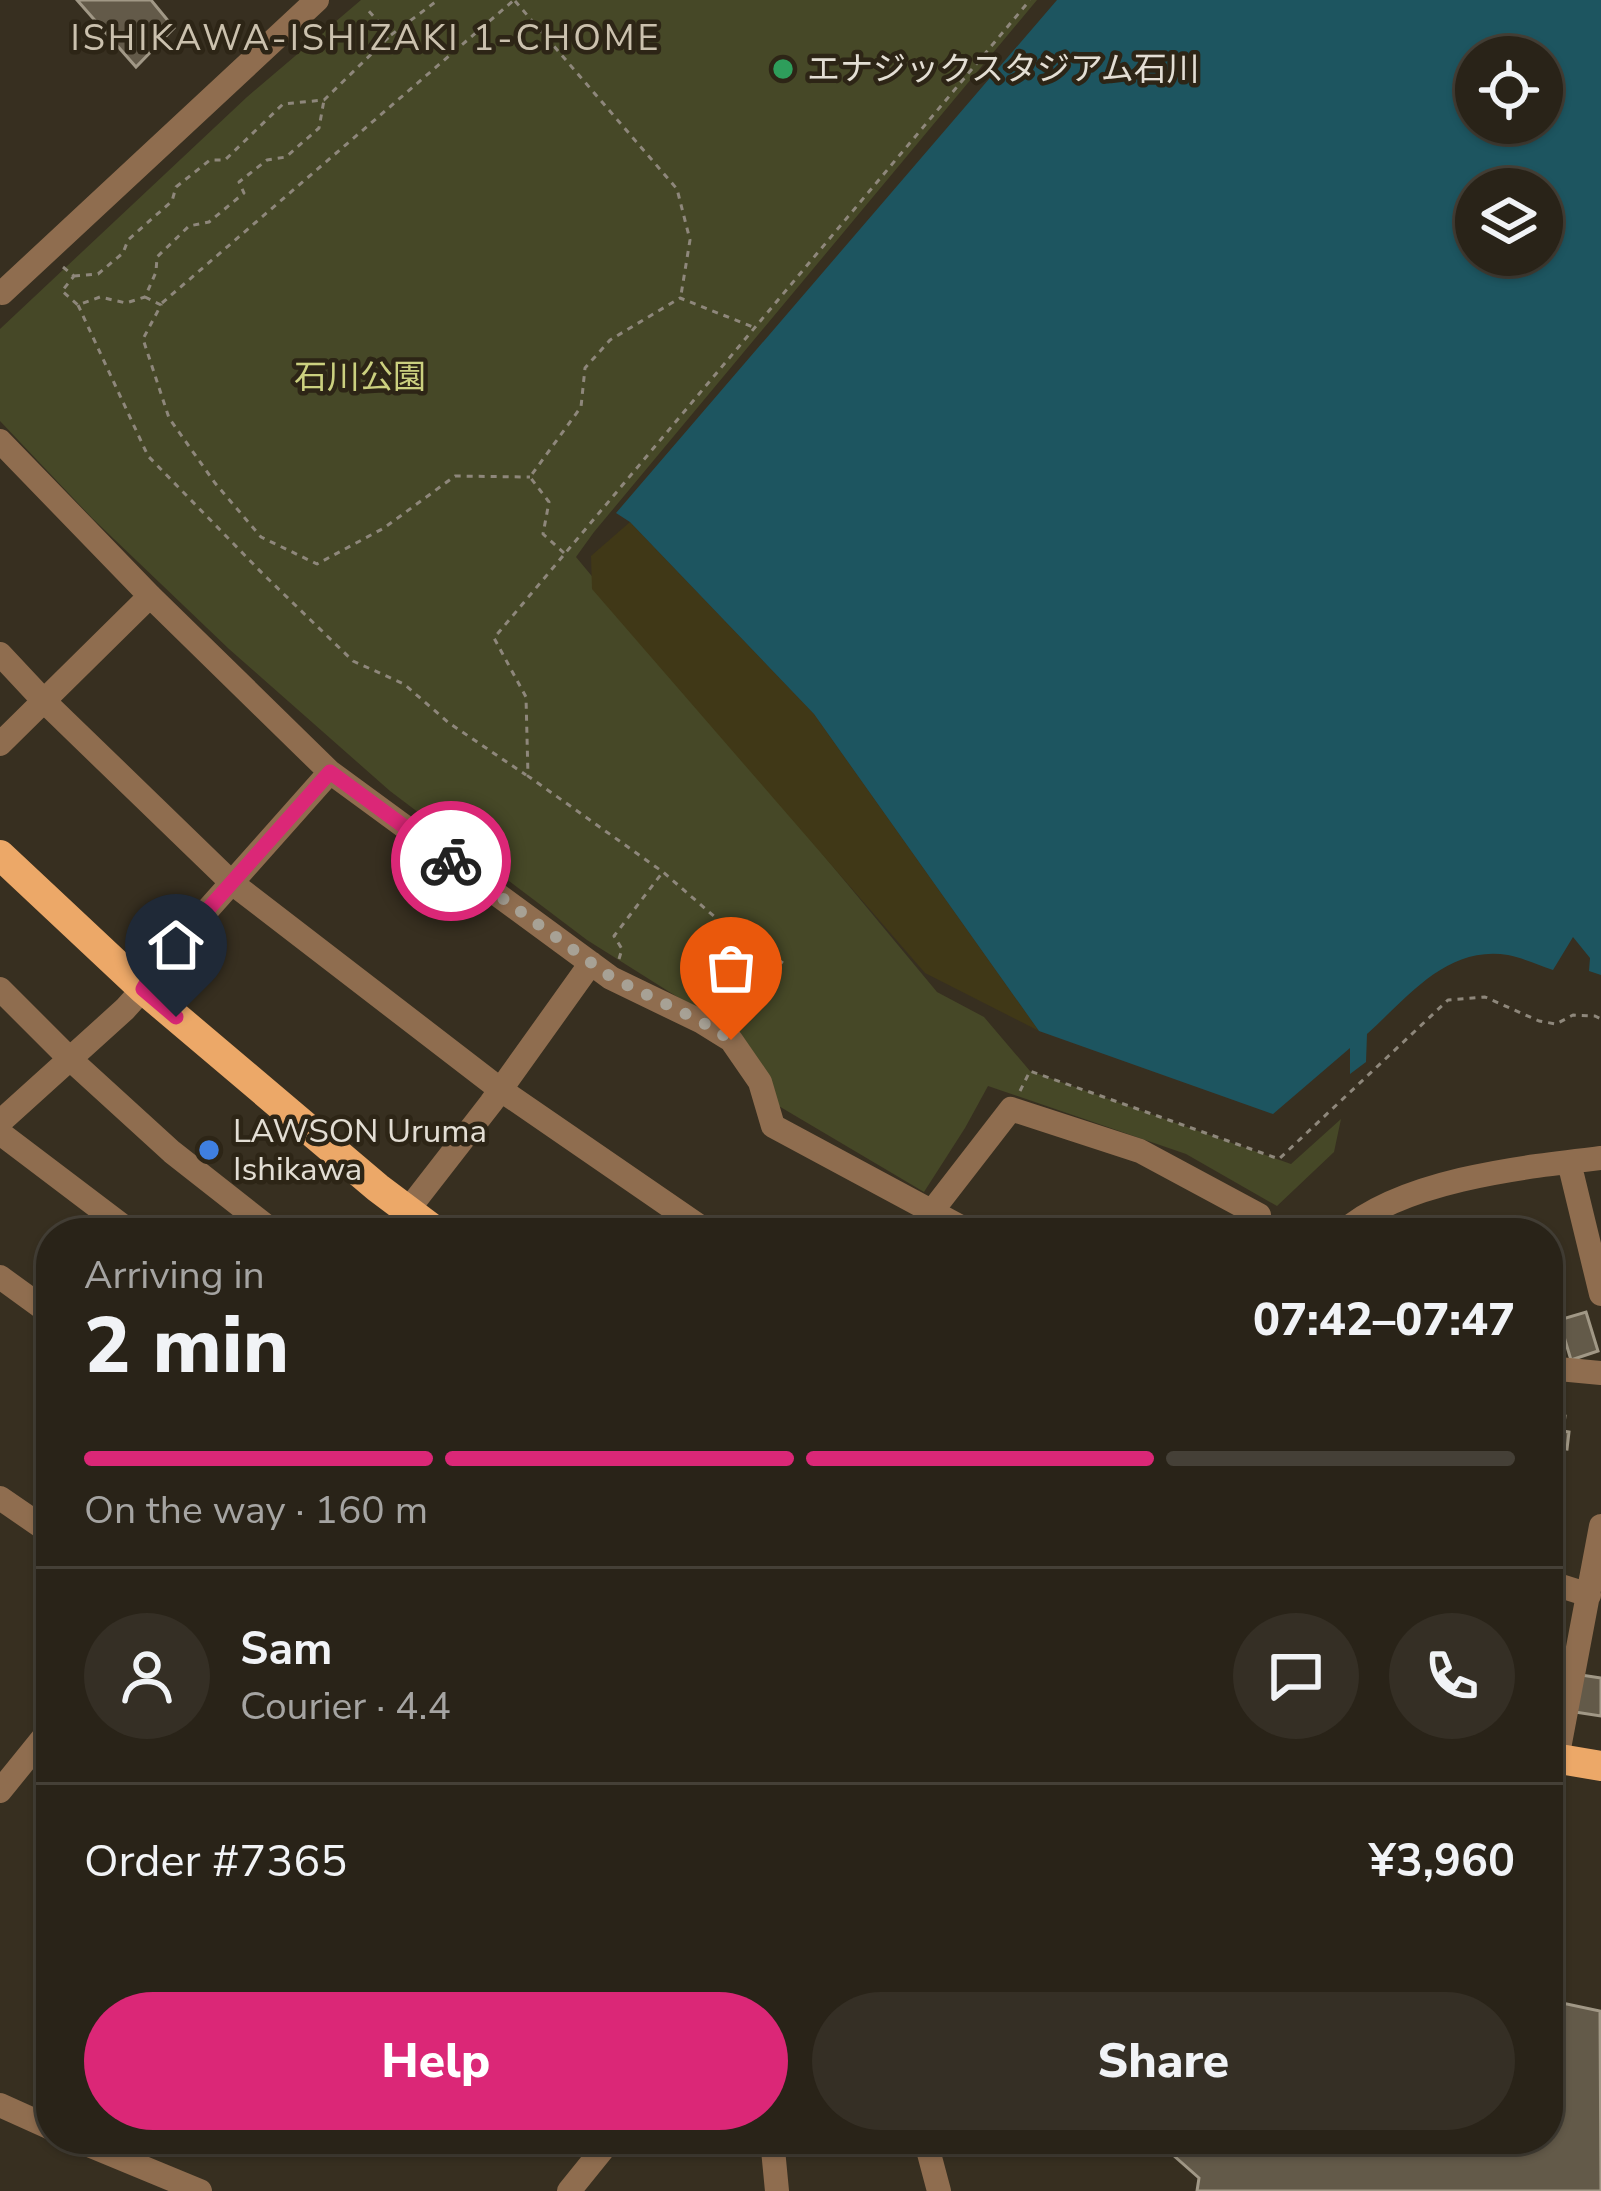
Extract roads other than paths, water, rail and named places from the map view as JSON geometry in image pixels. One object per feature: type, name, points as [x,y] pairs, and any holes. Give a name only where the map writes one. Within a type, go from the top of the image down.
[{"type":"main road","points":[[0,855],[395,1218]]},
{"type":"main road","points":[[1563,1760],[1601,1766]]},
{"type":"street","points":[[1,293],[317,0]]},
{"type":"street","points":[[0,441],[330,772],[604,965],[611,977],[731,1040],[760,1082],[773,1126],[946,1218]]},
{"type":"street","points":[[0,744],[150,596]]},
{"type":"street","points":[[0,654],[232,883],[500,1090],[687,1218]]},
{"type":"street","points":[[0,1122],[143,989],[154,970],[330,772]]},
{"type":"street","points":[[402,1218],[604,965]]},
{"type":"street","points":[[0,989],[172,1152],[256,1218]]},
{"type":"street","points":[[926,1218],[1011,1108],[1140,1151],[1259,1215],[1257,1218]]},
{"type":"street","points":[[0,1133],[112,1218]]},
{"type":"street","points":[[1359,1218],[1437,1185],[1601,1158]]},
{"type":"street","points":[[1569,1162],[1601,1294]]},
{"type":"street","points":[[0,1277],[36,1303]]},
{"type":"street","points":[[1563,1370],[1601,1373]]},
{"type":"street","points":[[0,1498],[36,1523]]},
{"type":"street","points":[[1563,1713],[1600,1540]]},
{"type":"street","points":[[1563,1587],[1589,1595]]},
{"type":"street","points":[[1,1788],[36,1746]]},
{"type":"street","points":[[0,2104],[36,2121]]},
{"type":"street","points":[[110,2154],[200,2191]]},
{"type":"street","points":[[569,2191],[598,2154]]},
{"type":"street","points":[[773,2154],[777,2191]]},
{"type":"street","points":[[929,2154],[939,2191]]},
{"type":"water","points":[[1057,0],[1601,0],[1601,975],[1589,971],[1590,958],[1573,937],[1553,970],[1508,955],[1486,954],[1447,966],[1367,1034],[1366,1062],[1350,1074],[1350,1048],[1273,1114],[1039,1031],[814,714],[630,522],[616,513]]},
{"type":"place","name":"エナジックスタジアム石川","points":[[783,69]]},
{"type":"place","name":"LAWSON Uruma Ishikawa","points":[[209,1150]]},
{"type":"district","name":"ISHIKAWA-ISHIZAKI 1-CHOME","points":[[366,38]]},
{"type":"park label","name":"石川公園","points":[[360,377]]}]
